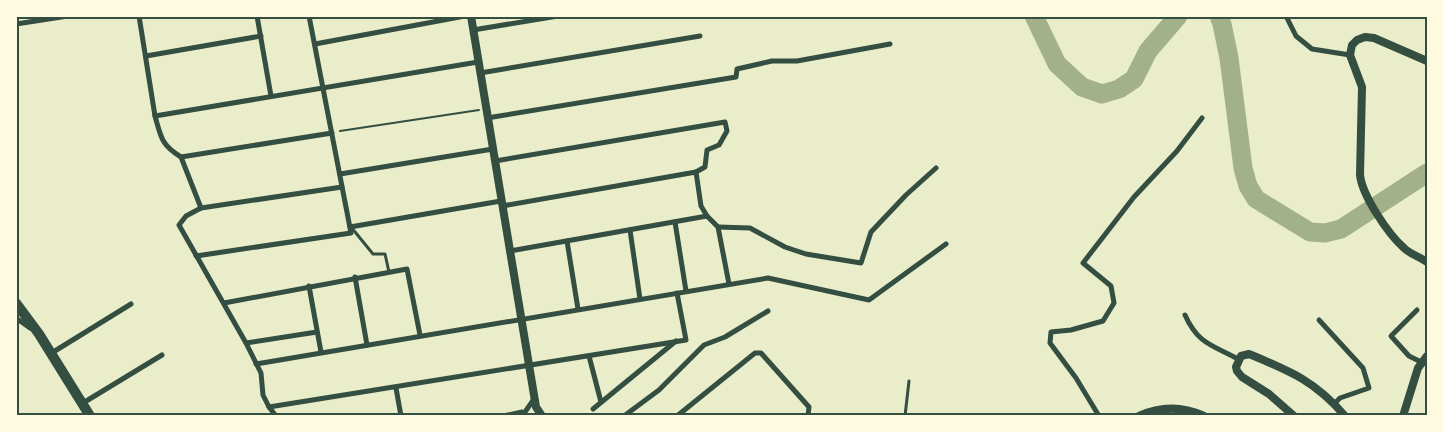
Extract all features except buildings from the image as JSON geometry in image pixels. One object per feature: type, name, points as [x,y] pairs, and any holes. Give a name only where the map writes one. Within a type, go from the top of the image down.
[{"type":"main road","points":[[16,303],[39,334],[90,416]]},
{"type":"street","points":[[16,24],[68,16]]},
{"type":"street","points":[[139,16],[155,116],[161,137],[168,149],[182,158],[201,208]]},
{"type":"street","points":[[257,16],[271,96]]},
{"type":"street","points":[[196,256],[351,233],[309,16]]},
{"type":"street","points":[[314,44],[465,16]]},
{"type":"street","points":[[471,16],[534,399],[536,407],[542,416]]},
{"type":"street","points":[[473,30],[558,16]]},
{"type":"street","points":[[1286,16],[1296,36],[1312,49],[1350,55]]},
{"type":"street","points":[[146,56],[261,36]]},
{"type":"street","points":[[480,73],[700,36]]},
{"type":"street","points":[[1427,61],[1374,38],[1365,37],[1357,40],[1352,45],[1350,55],[1362,86],[1360,175],[1362,188],[1387,230],[1404,248],[1427,262]]},
{"type":"street","points":[[488,118],[736,77],[737,69],[772,61],[797,61],[890,44]]},
{"type":"street","points":[[155,116],[478,62]]},
{"type":"street","points":[[1099,416],[1076,378],[1050,342],[1051,332],[1071,330],[1103,320],[1114,303],[1111,286],[1083,263],[1134,196],[1177,151],[1202,118]]},
{"type":"street","points":[[350,227],[696,172],[705,167],[707,150],[719,145],[727,131],[725,122],[495,160]]},
{"type":"street","points":[[182,158],[332,133]]},
{"type":"street","points":[[340,174],[493,149]]},
{"type":"street","points":[[718,227],[750,228],[785,247],[806,254],[861,263],[871,232],[906,195],[936,168]]},
{"type":"street","points":[[696,172],[701,206],[707,216],[718,227],[729,284]]},
{"type":"street","points":[[276,416],[263,395],[261,373],[246,343],[179,225],[186,216],[201,208],[342,187]]},
{"type":"street","points":[[510,251],[707,216]]},
{"type":"street","points":[[675,222],[686,291]]},
{"type":"street","points":[[630,230],[640,299]]},
{"type":"street","points":[[567,241],[578,310]]},
{"type":"street","points":[[256,364],[768,278],[869,300],[946,244]]},
{"type":"street","points":[[224,303],[407,269],[420,335]]},
{"type":"street","points":[[355,278],[367,344]]},
{"type":"street","points":[[309,286],[321,352]]},
{"type":"street","points":[[269,407],[686,340],[677,293]]},
{"type":"street","points":[[50,354],[131,304]]},
{"type":"street","points":[[1403,416],[1406,401],[1424,359],[1409,356],[1391,336],[1417,310]]},
{"type":"street","points":[[624,416],[658,390],[704,345],[725,337],[768,311]]},
{"type":"street","points":[[1185,315],[1191,329],[1198,338],[1238,359]]},
{"type":"street","points":[[16,318],[39,334]]},
{"type":"street","points":[[1319,320],[1363,368],[1369,388],[1340,398],[1334,404]]},
{"type":"street","points":[[246,343],[317,332]]},
{"type":"street","points":[[593,409],[677,340]]},
{"type":"street","points":[[677,416],[756,353],[761,353],[809,407],[809,414]]},
{"type":"street","points":[[1294,416],[1269,394],[1242,377],[1236,367],[1241,356],[1249,354],[1305,380],[1334,404],[1345,416]]},
{"type":"street","points":[[82,404],[162,355]]},
{"type":"street","points":[[589,356],[601,402]]},
{"type":"street","points":[[396,388],[401,416]]},
{"type":"street","points":[[519,416],[534,399]]},
{"type":"street","points":[[1139,416],[1154,410],[1167,408],[1188,410],[1204,416]]},
{"type":"street","points":[[503,416],[524,412]]},
{"type":"lane","points":[[350,227],[373,254],[385,254],[389,272]]},
{"type":"lane","points":[[905,416],[909,381]]},
{"type":"path","points":[[332,133],[486,108]]},
{"type":"waterway","points":[[1034,16],[1057,64],[1082,87],[1102,94],[1119,89],[1134,79],[1148,51],[1178,16]]},
{"type":"waterway","points":[[1219,16],[1229,58],[1243,168],[1248,186],[1256,199],[1310,232],[1325,233],[1341,229],[1427,173]]}]
